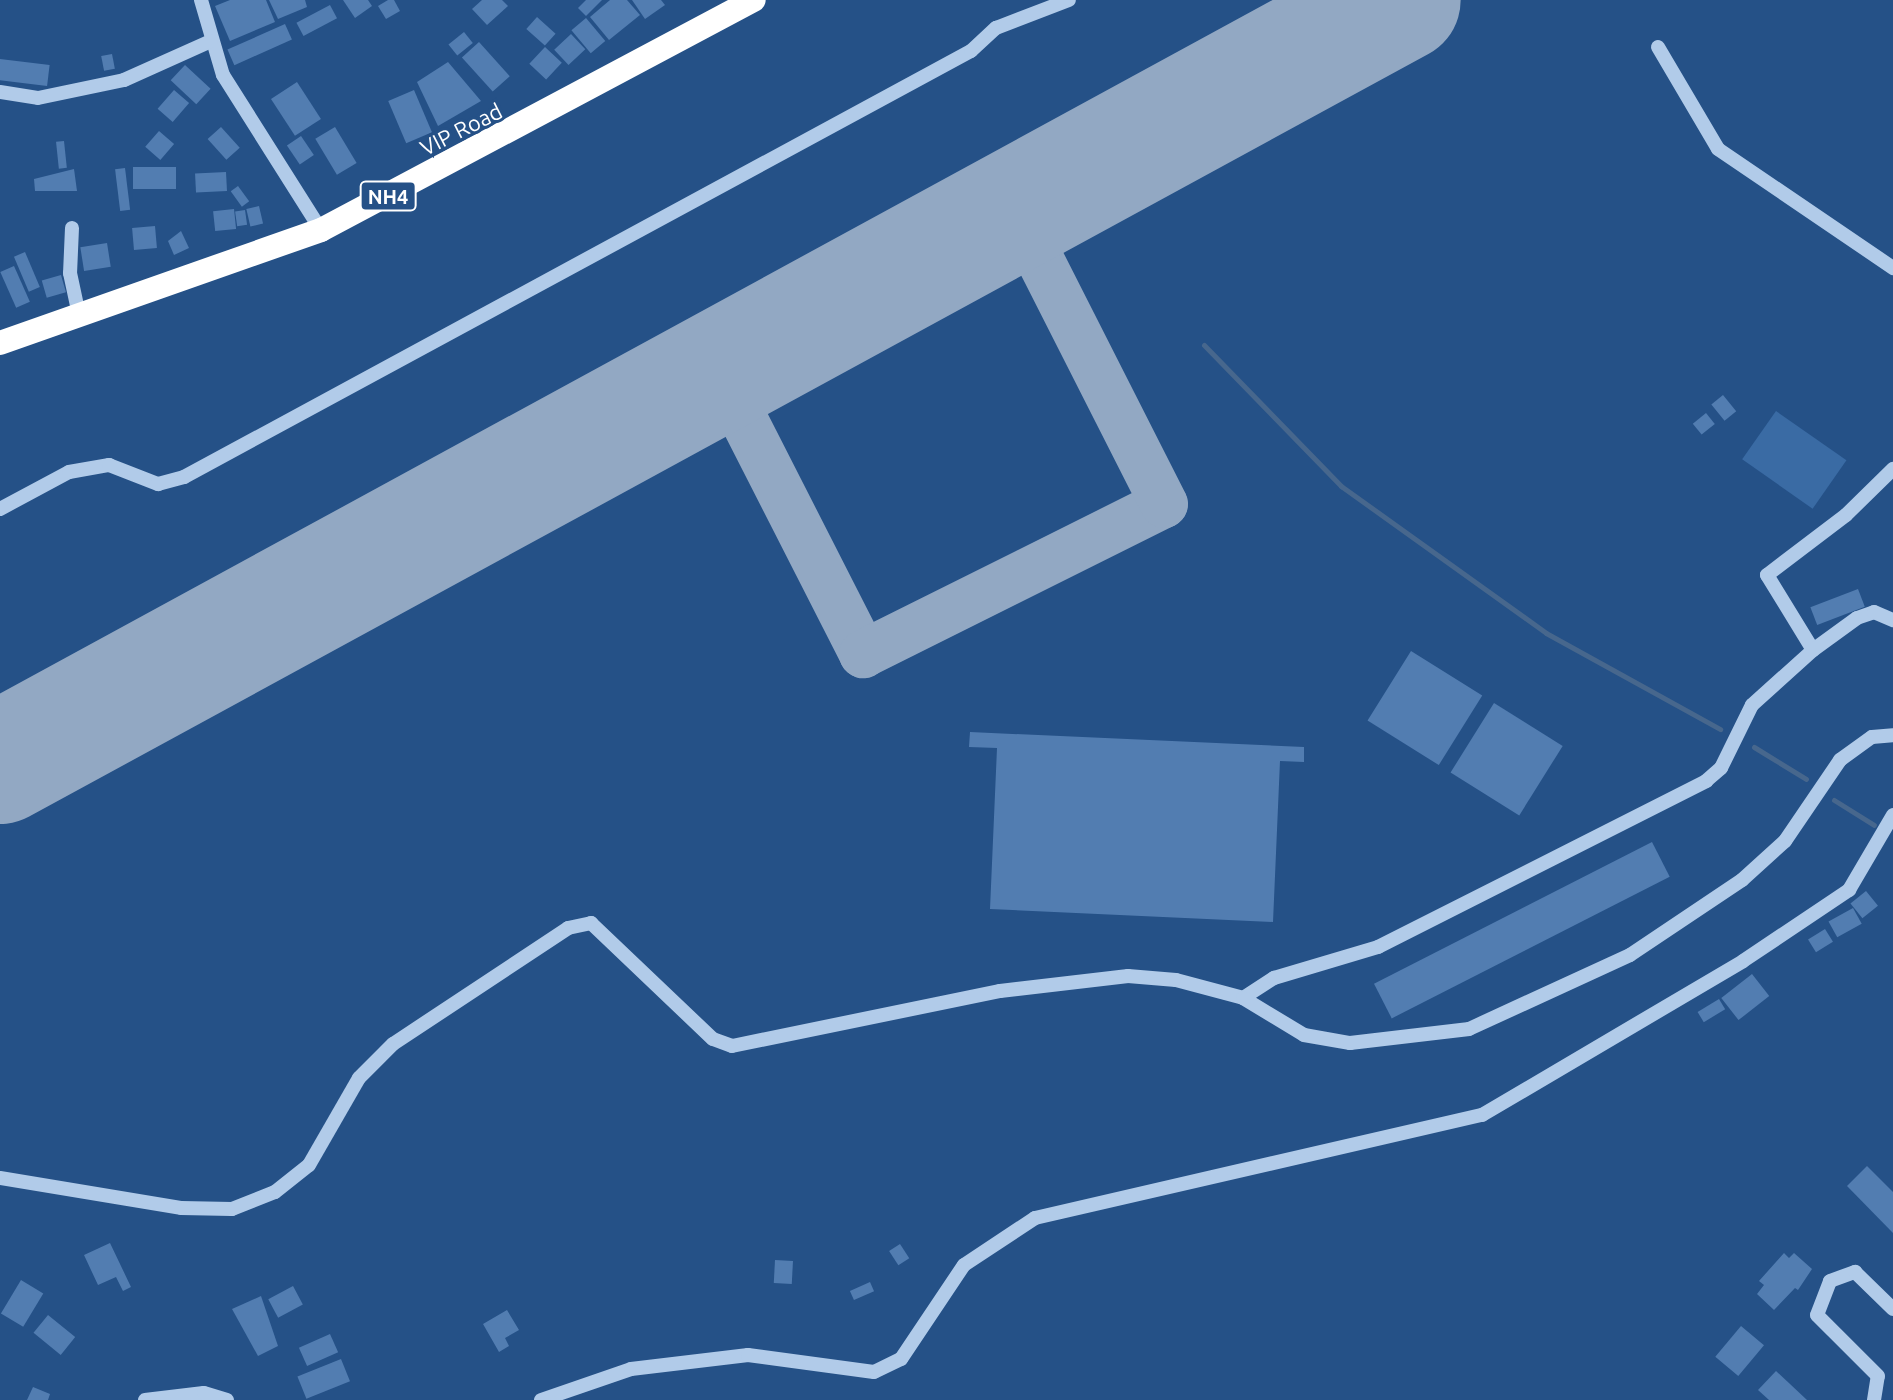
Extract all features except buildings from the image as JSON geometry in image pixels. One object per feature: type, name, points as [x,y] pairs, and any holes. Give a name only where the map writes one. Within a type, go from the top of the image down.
[{"type":"highway","name":"VIP Road","points":[[0,343],[321,230],[754,0]]},
{"type":"street","points":[[201,0],[223,75],[321,230]]},
{"type":"street","points":[[0,509],[69,472],[109,465],[158,484],[184,477],[971,51],[996,28],[1069,0]]},
{"type":"street","points":[[0,92],[38,98],[124,80],[211,41]]},
{"type":"street","points":[[1658,47],[1718,149],[1893,268]]},
{"type":"street","points":[[72,228],[70,273],[79,315]]},
{"type":"street","points":[[1813,650],[1767,575],[1846,515],[1893,469]]},
{"type":"street","points":[[1243,998],[1274,978],[1378,947],[1706,781],[1721,768],[1752,705],[1813,650],[1857,618],[1874,612],[1893,620]]},
{"type":"street","points":[[0,1178],[181,1208],[232,1209],[275,1192],[309,1165],[359,1078],[393,1044],[568,928],[591,923],[713,1039],[732,1046],[1000,991],[1128,976],[1176,980],[1243,998],[1304,1035],[1350,1043],[1469,1029],[1522,1008],[1630,955],[1742,880],[1785,841],[1840,760],[1872,737],[1893,735]]},
{"type":"street","points":[[541,1400],[631,1369],[748,1355],[874,1372],[901,1359],[964,1265],[1035,1218],[1482,1115],[1743,961],[1849,890],[1893,815]]},
{"type":"street","points":[[1874,1400],[1878,1376],[1817,1315],[1830,1281],[1855,1272],[1893,1309]]},
{"type":"street","points":[[145,1400],[204,1393],[227,1400]]},
{"type":"shaded area","points":[[1776,411],[1846,460],[1813,509],[1742,459]]},
{"type":"waterway","points":[[1204,345],[1341,486],[1546,633],[1720,729]]},
{"type":"waterway","points":[[1754,747],[1806,779]]},
{"type":"waterway","points":[[1834,800],[1874,825]]},
{"type":"taxiway","points":[[719,371],[863,654],[1164,504],[1015,210]]},
{"type":"runway","points":[[0,763],[1400,0]]}]
